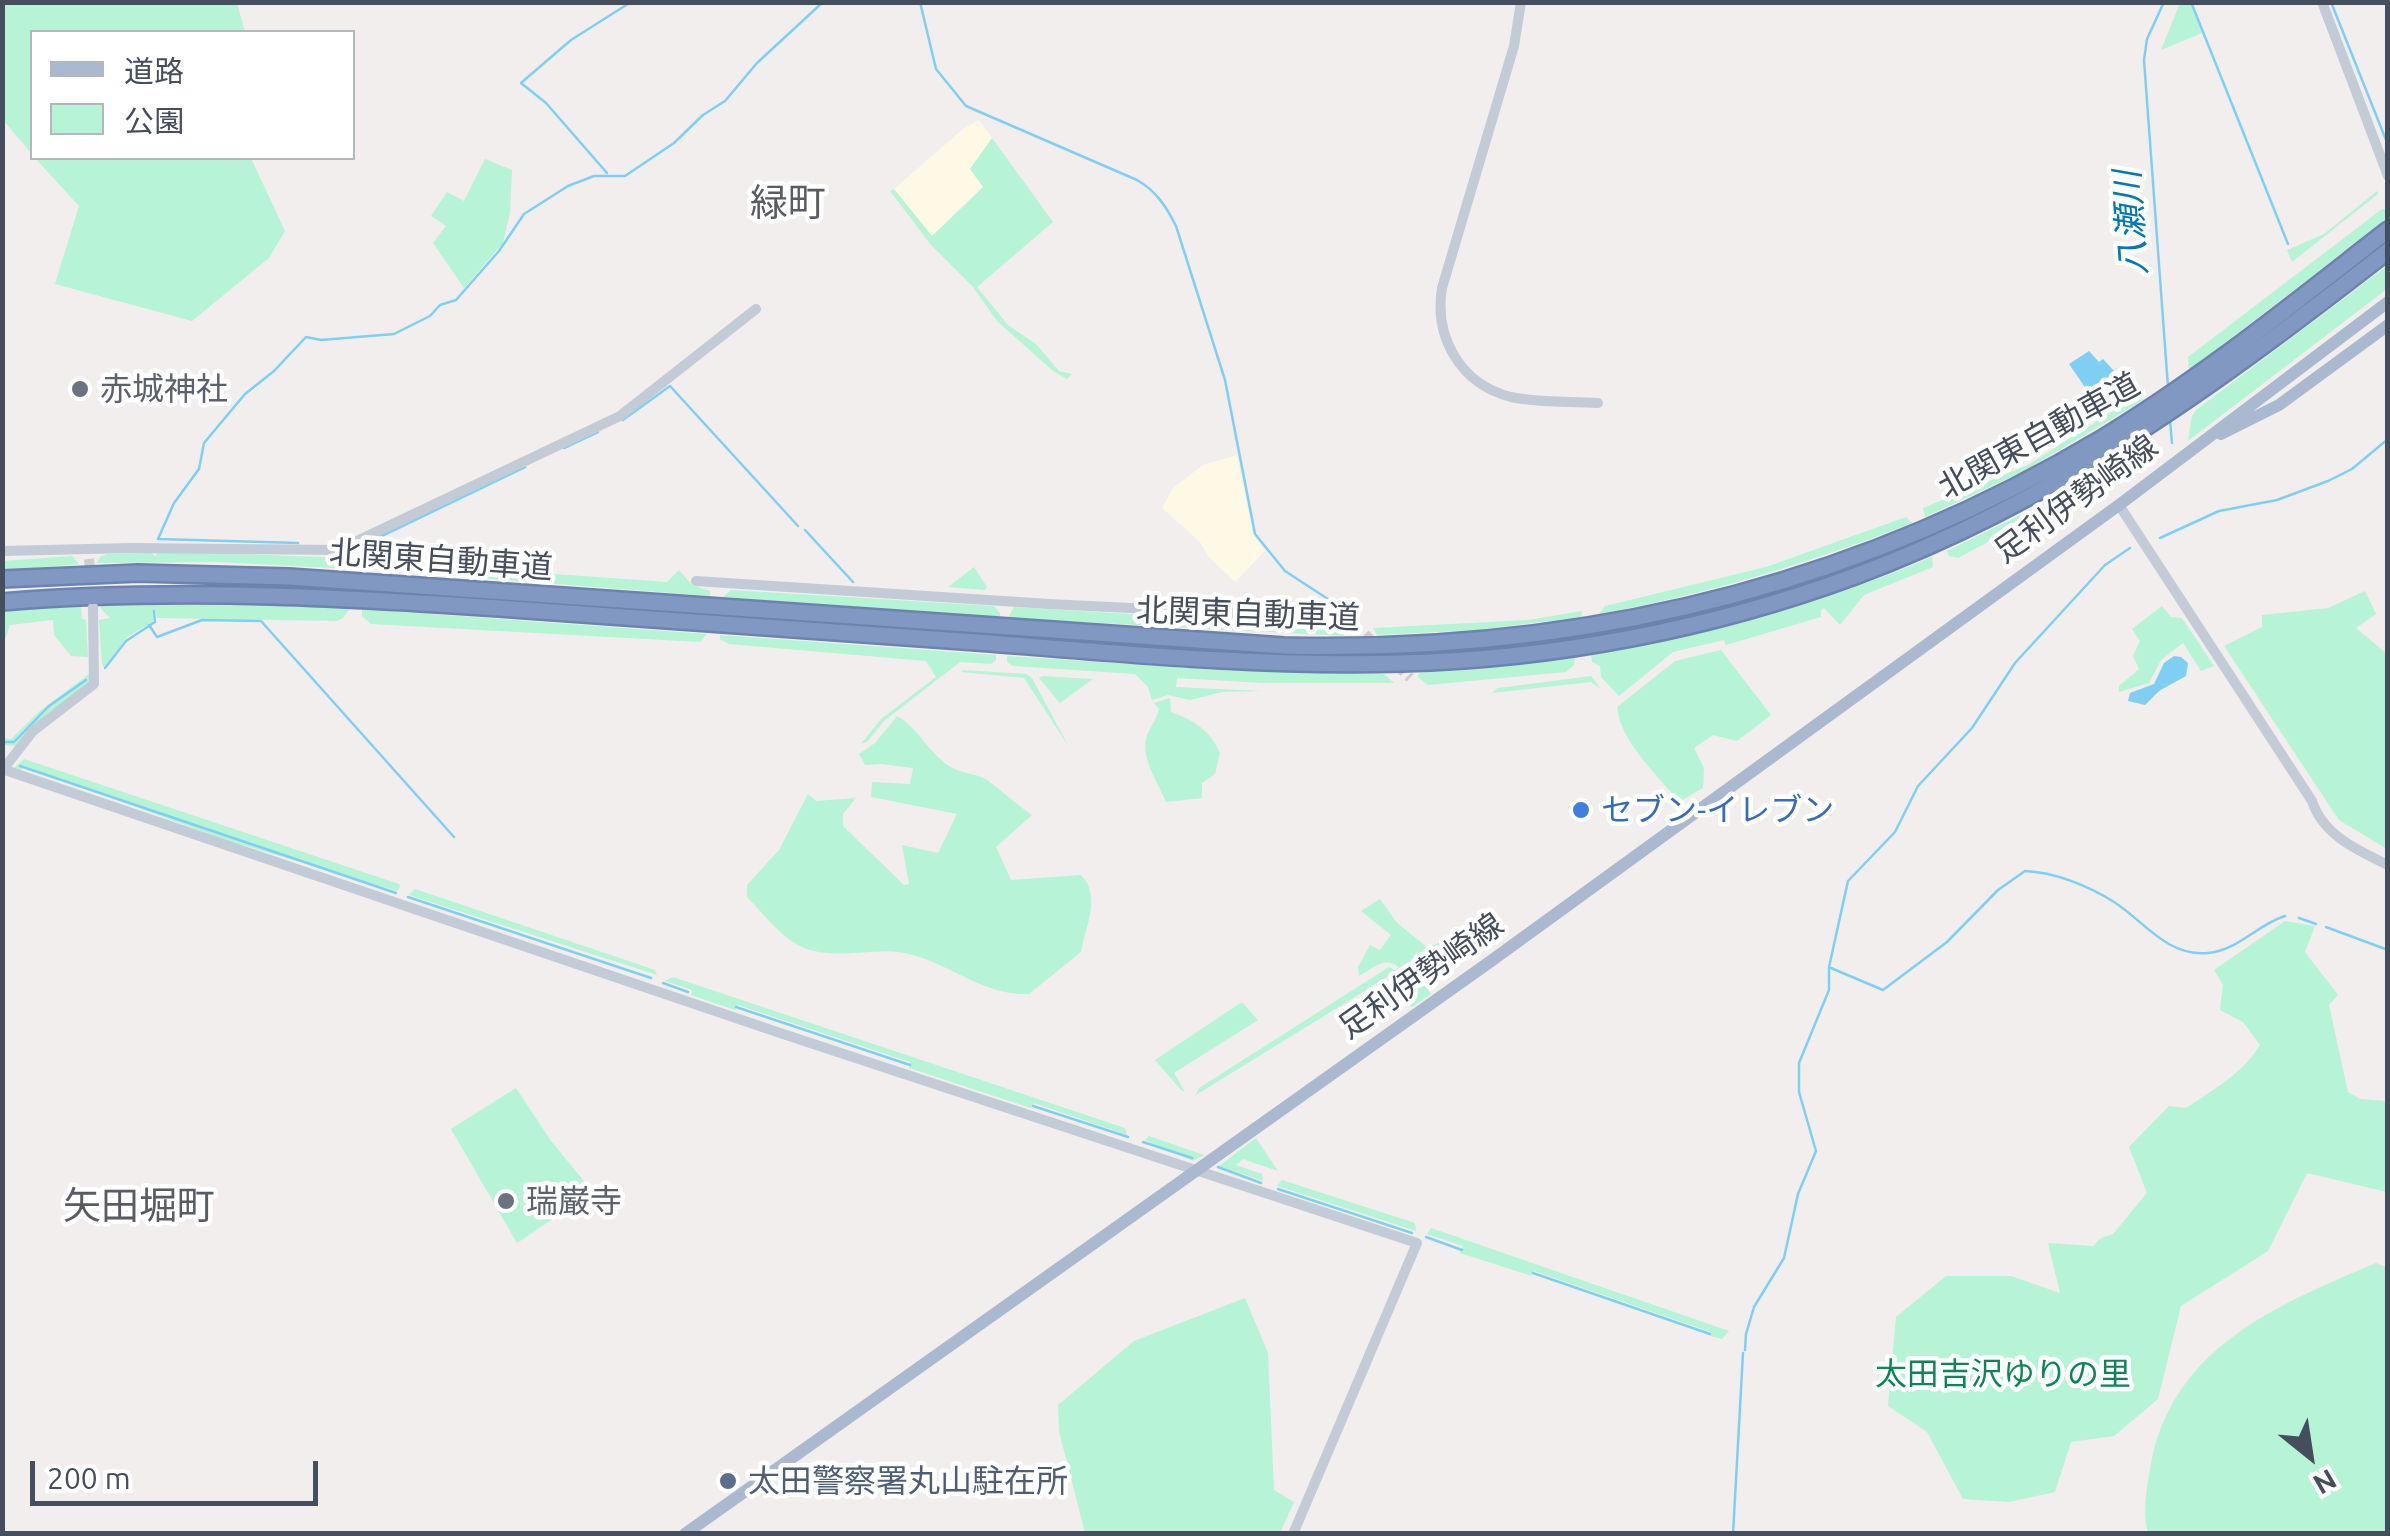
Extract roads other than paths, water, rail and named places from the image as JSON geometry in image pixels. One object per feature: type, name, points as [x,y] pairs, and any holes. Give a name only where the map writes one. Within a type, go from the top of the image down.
[{"type":"highway","name":"北関東自動車道","points":[[2,579],[138,572],[234,574],[1332,648],[1439,645],[1608,625],[1788,581],[1888,545],[1975,507],[2058,464],[2143,412],[2386,231]]},
{"type":"highway","name":"北関東自動車道","points":[[2,602],[139,595],[351,598],[1317,664],[1460,660],[1552,651],[1746,611],[1832,584],[1983,522],[2068,477],[2196,397],[2388,251]]},
{"type":"main road","name":"足利伊勢崎線","points":[[685,1534],[1491,961],[2388,302]]},
{"type":"main road","name":"足利伊勢崎線","points":[[2184,454],[2279,405],[2388,325]]},
{"type":"street","points":[[1521,2],[1514,46],[1442,288],[1441,326],[1459,364],[1484,386],[1518,398],[1598,402]]},
{"type":"street","points":[[2322,2],[2388,176]]},
{"type":"street","points":[[2,551],[88,554],[338,550],[620,416],[756,309]]},
{"type":"street","points":[[2118,504],[2312,801],[2317,817],[2349,845],[2388,865]]},
{"type":"street","points":[[696,581],[1050,604],[1353,618]]},
{"type":"street","points":[[93,607],[94,684],[34,731],[3,770],[1416,1244],[1293,1534]]},
{"type":"water","points":[[2089,351],[2099,362],[2103,359],[2132,390],[2102,412],[2069,364]]},
{"type":"water","points":[[2174,656],[2188,663],[2186,676],[2159,691],[2145,705],[2128,701],[2130,693],[2154,684],[2164,663]]},
{"type":"waterway","points":[[607,173],[546,103],[521,83],[571,40],[631,2]]},
{"type":"waterway","points":[[298,543],[158,539],[174,503],[199,469],[204,443],[245,394],[306,337],[321,340],[394,334],[430,316],[440,305],[456,300],[499,251],[524,214],[568,186],[594,176],[625,176],[674,143],[703,115],[725,101],[757,63],[823,2]]},
{"type":"waterway","points":[[920,2],[936,69],[966,106],[1137,180],[1164,206],[1176,226],[1225,380],[1255,534],[1285,571],[1334,603]]},
{"type":"waterway","name":"八瀬川","points":[[2164,2],[2147,39],[2144,60],[2168,387]]},
{"type":"waterway","points":[[2191,2],[2288,244]]},
{"type":"waterway","points":[[2331,2],[2388,145]]},
{"type":"waterway","points":[[623,420],[670,386],[798,526]]},
{"type":"waterway","name":"八瀬川","points":[[2170,420],[2172,443]]},
{"type":"waterway","points":[[564,448],[598,432]]},
{"type":"waterway","points":[[2160,538],[2219,511],[2277,500],[2328,481],[2352,469],[2388,439]]},
{"type":"waterway","points":[[363,545],[525,467]]},
{"type":"waterway","points":[[805,530],[853,582]]},
{"type":"waterway","points":[[1745,1350],[1754,1307],[1784,1258],[1798,1194],[1816,1151],[1799,1092],[1799,1063],[1829,990],[1829,967],[1848,881],[1895,832],[1918,786],[1972,728],[2015,663],[2105,565],[2130,548]]},
{"type":"waterway","points":[[105,668],[126,641],[155,622],[154,611]]},
{"type":"waterway","points":[[149,625],[157,637],[202,620],[261,621],[454,837]]},
{"type":"waterway","points":[[2,742],[14,742],[49,706],[86,680]]},
{"type":"waterway","points":[[20,766],[396,893]]},
{"type":"waterway","points":[[1831,968],[1883,990],[1947,942],[1998,890],[2025,871],[2059,877],[2094,891],[2168,944],[2193,953],[2228,948],[2285,916]]},
{"type":"waterway","points":[[408,897],[651,978]]},
{"type":"waterway","points":[[2299,918],[2316,924]]},
{"type":"waterway","points":[[2326,927],[2388,950]]},
{"type":"waterway","points":[[663,983],[688,992]]},
{"type":"waterway","points":[[736,1007],[910,1065]]},
{"type":"waterway","points":[[1033,1106],[1128,1137]]},
{"type":"waterway","points":[[1143,1142],[1192,1158]]},
{"type":"waterway","points":[[1218,1167],[1261,1183]]},
{"type":"waterway","points":[[1278,1189],[1412,1233]]},
{"type":"waterway","points":[[1426,1237],[1462,1250]]},
{"type":"waterway","points":[[1533,1273],[1710,1334]]},
{"type":"waterway","points":[[1733,1534],[1743,1353]]},
{"type":"tunnel","points":[[89,559],[93,603]]},
{"type":"tunnel","points":[[1365,634],[1410,678]]},
{"type":"place","name":"赤城神社","points":[[80,389]]},
{"type":"place","name":"セブン-イレブン","points":[[1581,810]]},
{"type":"place","name":"瑞巌寺","points":[[506,1201]]},
{"type":"place","name":"太田警察署丸山駐在所","points":[[728,1481]]},
{"type":"district","name":"緑町","points":[[788,203]]},
{"type":"district","name":"矢田堀町","points":[[139,1206]]},
{"type":"park label","name":"太田吉沢ゆりの里","points":[[2003,1374]]}]
